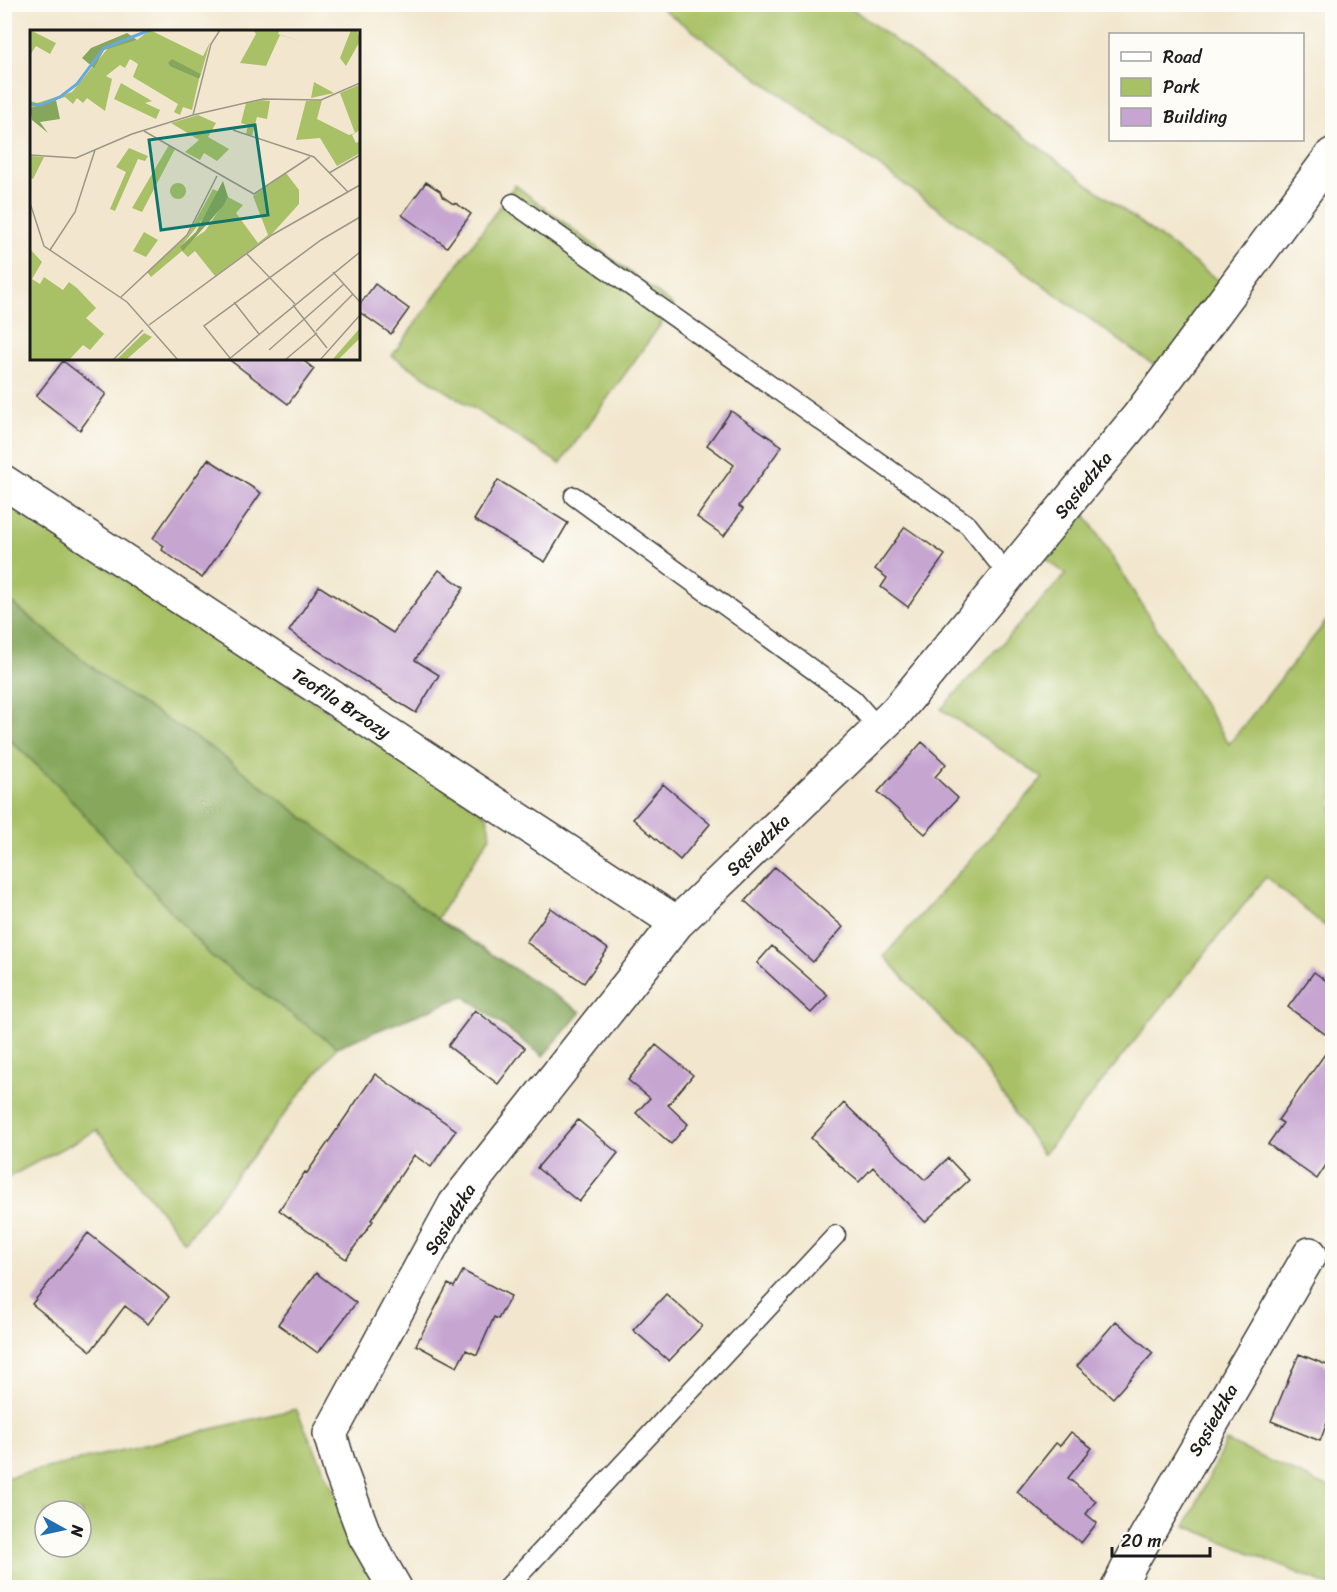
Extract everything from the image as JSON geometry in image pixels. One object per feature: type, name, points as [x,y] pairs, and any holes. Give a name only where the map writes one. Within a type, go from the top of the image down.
[{"type":"street","name":"Sąsiedzka","points":[[394,1587],[364,1536],[340,1472],[330,1434],[454,1204],[677,923],[897,711],[1138,417],[1332,155]]},
{"type":"street","name":"Teofila Brzozy","points":[[4,482],[677,923]]},
{"type":"street","name":"Sąsiedzka","points":[[1118,1587],[1310,1254]]},
{"type":"lane","points":[[513,203],[968,525],[1008,575]]},
{"type":"lane","points":[[574,496],[853,699],[879,729]]},
{"type":"lane","points":[[507,1587],[836,1235]]},
{"type":"green space","points":[[657,5],[847,5],[1227,287],[1159,369]]},
{"type":"green space","points":[[515,185],[674,306],[560,464],[392,356]]},
{"type":"green space","points":[[4,501],[487,815],[490,836],[437,919],[212,748],[123,692],[5,597]]},
{"type":"green space","points":[[1083,511],[1229,744],[1332,614],[1332,932],[1266,877],[1043,1155],[979,1061],[884,956],[1043,778],[941,709],[1066,574],[1040,555]]},
{"type":"green space","points":[[4,597],[123,692],[212,748],[437,919],[581,1012],[543,1056],[464,996],[337,1047],[211,956],[57,784],[5,735]]},
{"type":"green space","points":[[4,735],[57,784],[211,956],[337,1047],[185,1242],[97,1130],[5,1179]]},
{"type":"green space","points":[[296,1409],[383,1587],[5,1587],[4,1478]]},
{"type":"green space","points":[[1226,1441],[1332,1489],[1332,1587],[1186,1526]]},
{"type":"building","points":[[426,182],[440,191],[442,196],[471,214],[447,247],[402,215]]},
{"type":"building","points":[[375,284],[409,309],[391,334],[360,312],[360,304]]},
{"type":"building","points":[[230,360],[303,360],[314,369],[288,404]]},
{"type":"building","points":[[63,361],[106,394],[80,430],[36,396]]},
{"type":"building","points":[[731,411],[782,446],[739,506],[743,509],[724,536],[697,517],[734,465],[707,445]]},
{"type":"building","points":[[208,459],[261,493],[202,578],[162,550],[164,546],[153,538]]},
{"type":"building","points":[[498,480],[568,523],[545,562],[474,520]]},
{"type":"building","points":[[905,527],[945,555],[908,607],[881,587],[887,578],[875,569]]},
{"type":"building","points":[[439,570],[464,588],[415,660],[439,675],[416,713],[289,631],[319,586],[393,633]]},
{"type":"building","points":[[922,742],[946,764],[935,777],[958,798],[925,834],[878,792]]},
{"type":"building","points":[[663,784],[710,824],[680,860],[633,819]]},
{"type":"building","points":[[775,867],[843,927],[813,962],[745,901]]},
{"type":"building","points":[[551,908],[608,949],[584,983],[526,942]]},
{"type":"building","points":[[772,946],[828,995],[811,1013],[757,963]]},
{"type":"building","points":[[1314,972],[1332,985],[1332,1039],[1288,1007]]},
{"type":"building","points":[[475,1010],[525,1048],[498,1084],[448,1046]]},
{"type":"building","points":[[1332,1044],[1332,1156],[1317,1179],[1268,1144],[1283,1123],[1278,1120]]},
{"type":"building","points":[[656,1045],[693,1075],[668,1105],[688,1124],[671,1144],[636,1113],[650,1098],[628,1080]]},
{"type":"building","points":[[375,1074],[456,1130],[431,1167],[414,1155],[371,1220],[373,1221],[346,1259],[279,1210]]},
{"type":"building","points":[[844,1103],[925,1180],[948,1158],[969,1180],[925,1222],[873,1167],[859,1182],[811,1138]]},
{"type":"building","points":[[578,1120],[618,1153],[579,1202],[537,1168]]},
{"type":"building","points":[[88,1233],[169,1297],[148,1324],[125,1306],[91,1351],[32,1304]]},
{"type":"building","points":[[463,1271],[511,1296],[498,1319],[494,1317],[477,1355],[466,1350],[457,1367],[416,1345],[448,1284],[454,1287]]},
{"type":"building","points":[[316,1273],[356,1303],[318,1353],[278,1324]]},
{"type":"building","points":[[666,1294],[702,1326],[669,1361],[633,1330]]},
{"type":"building","points":[[1116,1321],[1153,1353],[1113,1398],[1077,1366]]},
{"type":"building","points":[[1299,1354],[1332,1367],[1332,1410],[1320,1441],[1271,1421]]},
{"type":"building","points":[[1071,1432],[1092,1448],[1068,1478],[1096,1501],[1086,1514],[1097,1523],[1081,1543],[1017,1492],[1056,1443],[1060,1446]]}]
